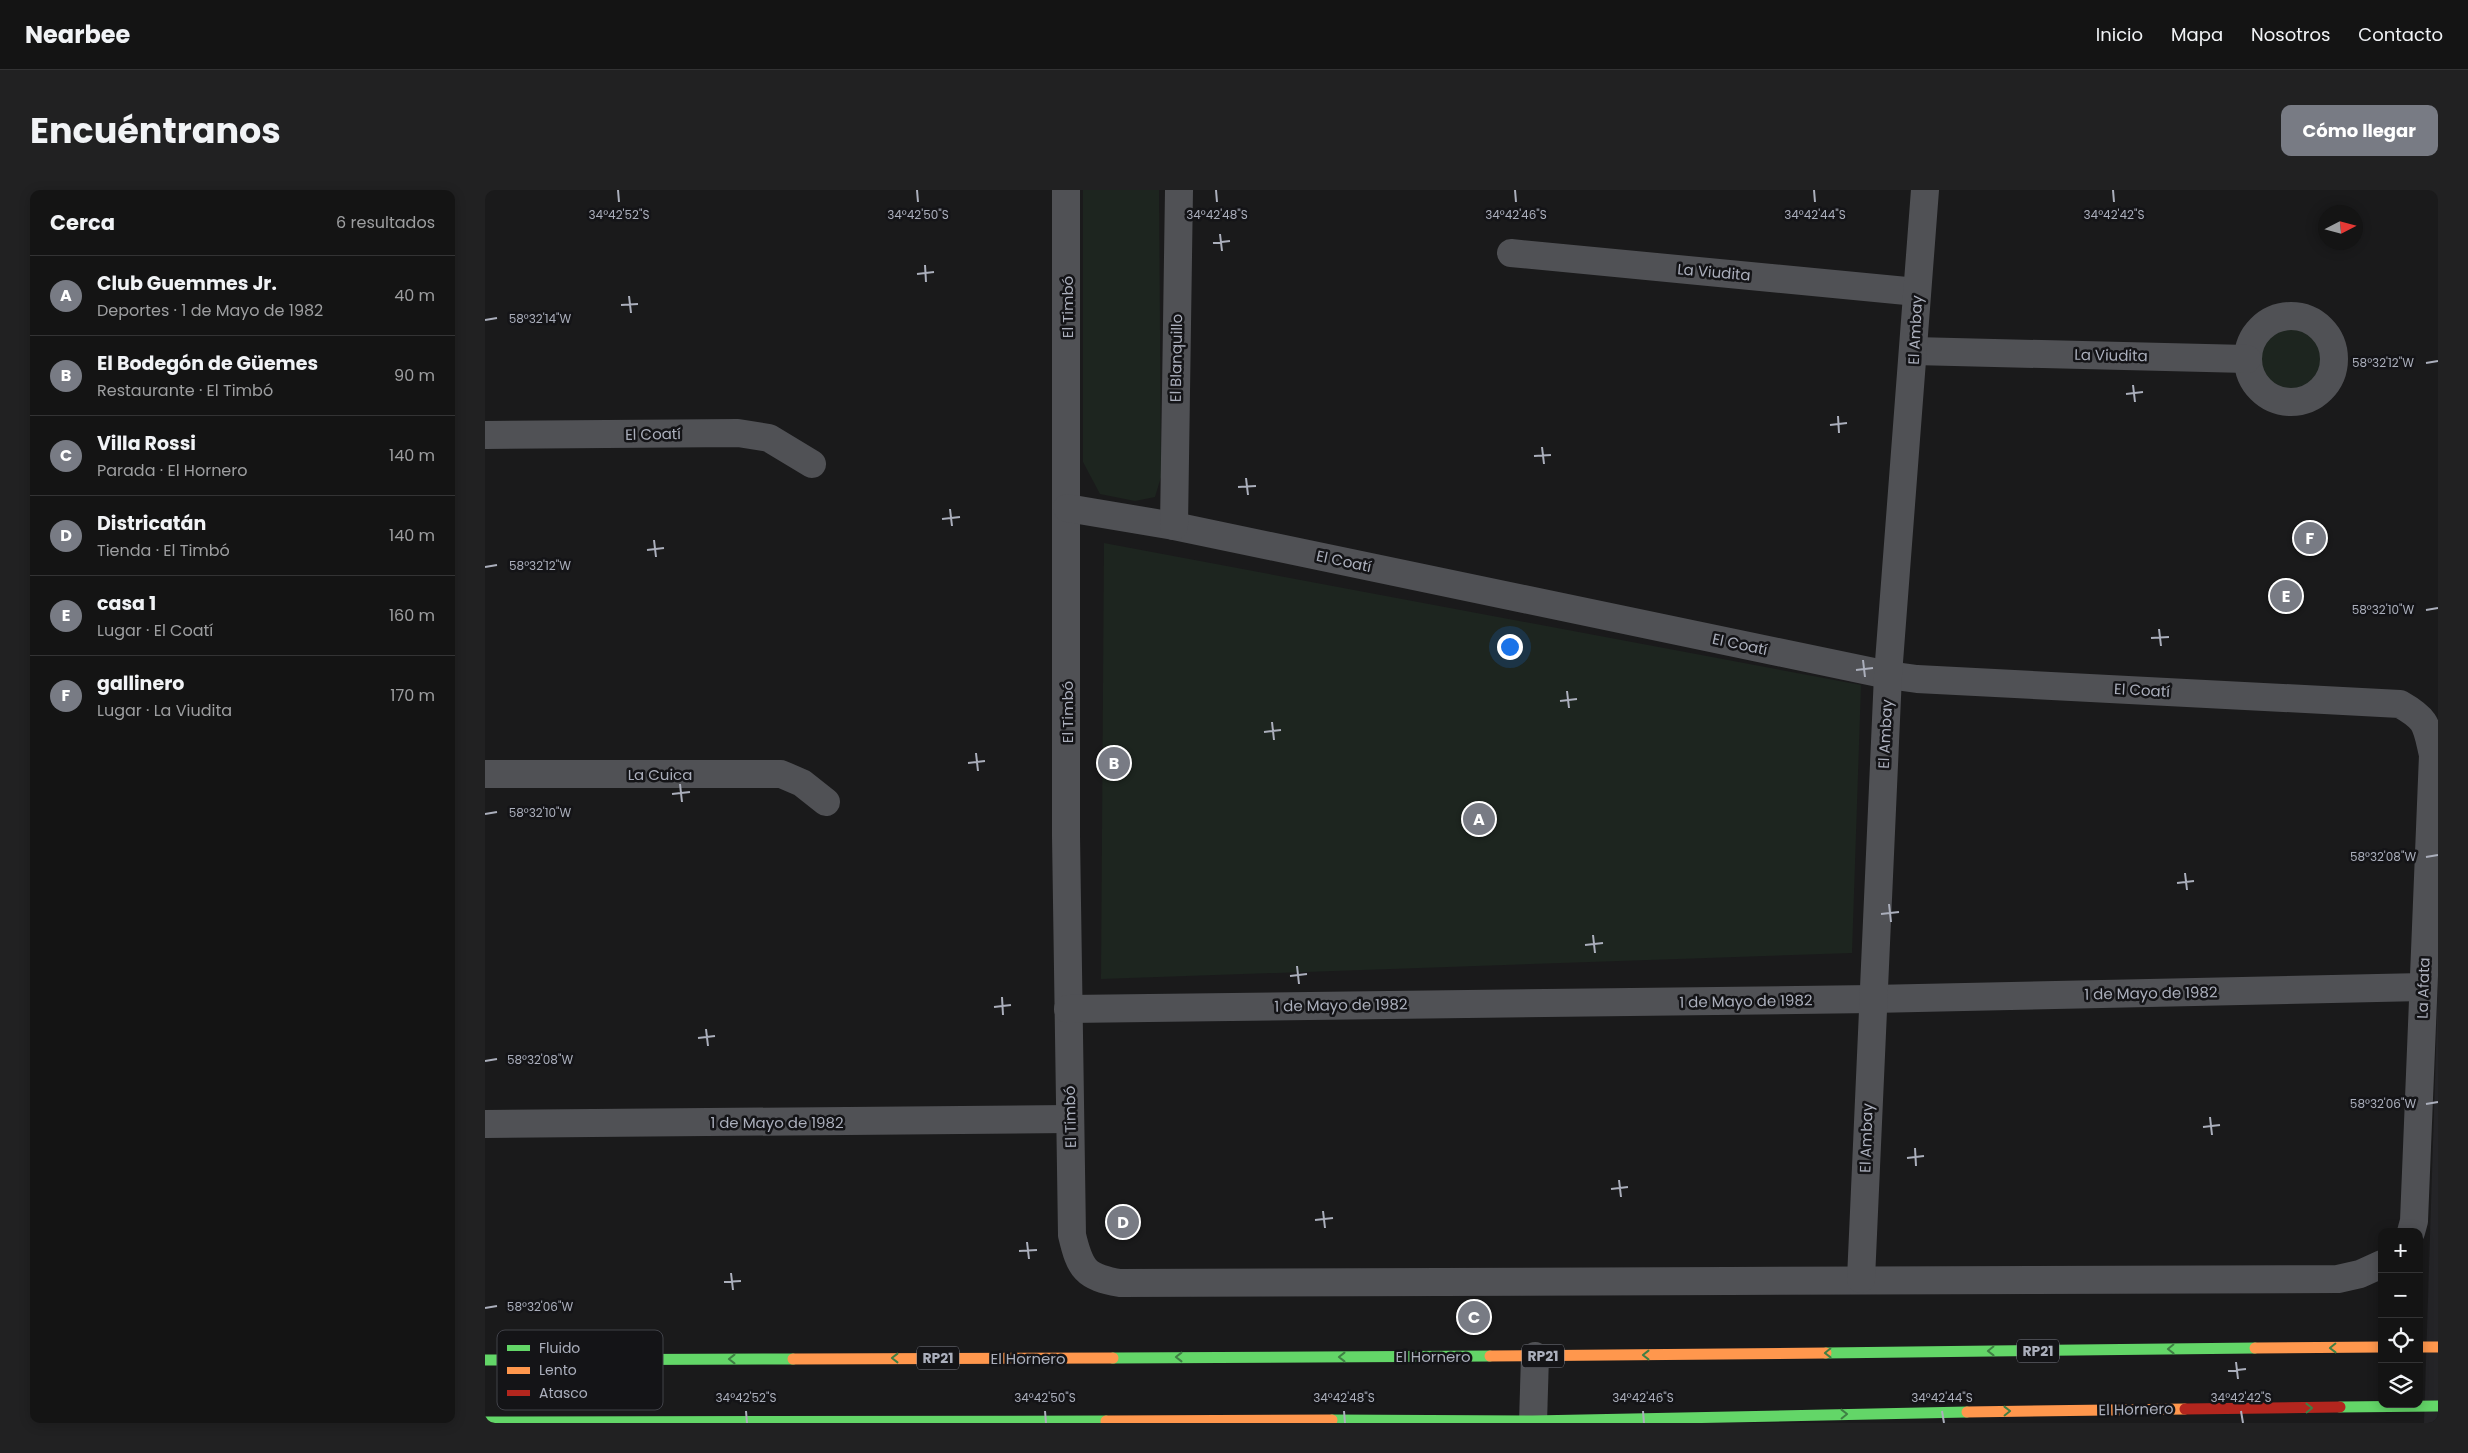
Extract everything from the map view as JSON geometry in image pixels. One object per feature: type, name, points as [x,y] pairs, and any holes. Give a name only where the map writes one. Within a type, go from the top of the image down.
[{"type":"main road","name":"El Hornero","points":[[663,1359],[1535,1356],[2378,1347]]},
{"type":"main road","points":[[2423,1347],[2438,1347]]},
{"type":"main road","name":"El Hornero","points":[[485,1422],[1468,1420],[1533,1422],[1932,1412],[2438,1406]]},
{"type":"street","name":"El Timbó","points":[[1066,190],[1068,1009],[1072,1235],[1077,1260],[1087,1273],[1102,1280],[1120,1283],[1490,1283],[1861,1278]]},
{"type":"street","name":"El Blanquillo","points":[[1174,526],[1179,190]]},
{"type":"street","name":"El Ambay","points":[[1861,1278],[1888,675],[1925,190]]},
{"type":"street","name":"La Viudita","points":[[1511,253],[1917,292]]},
{"type":"street","name":"La Viudita","points":[[1914,351],[2247,359]]},
{"type":"street","name":"El Coatí","points":[[485,435],[738,433],[769,438],[813,464]]},
{"type":"street","name":"El Coatí","points":[[1067,508],[1174,526],[1888,675],[1927,679],[2400,704],[2420,716]]},
{"type":"street","name":"La Afata","points":[[2412,1228],[2414,1221],[2433,755],[2427,727],[2420,716]]},
{"type":"street","name":"La Cuica","points":[[485,774],[781,774],[802,783],[827,802]]},
{"type":"street","name":"1 de Mayo de 1982","points":[[1068,1009],[1872,999],[2423,987]]},
{"type":"street","name":"1 de Mayo de 1982","points":[[485,1124],[1070,1119]]},
{"type":"street","points":[[1861,1278],[2338,1279],[2371,1269]]},
{"type":"street","points":[[1533,1422],[1535,1356]]},
{"type":"shaded area","points":[[1083,190],[1159,190],[1161,477],[1155,497],[1135,501],[1100,494],[1083,462]]},
{"type":"shaded area","points":[[2290,327],[2307,332],[2312,336],[2316,341],[2321,358],[2316,375],[2312,380],[2307,384],[2290,389],[2273,384],[2268,380],[2264,375],[2259,358],[2264,341],[2268,336],[2273,332]]},
{"type":"shaded area","points":[[1104,543],[1861,685],[1852,953],[1101,979]]},
{"type":"shaded area","points":[[2438,986],[2438,1423],[2424,1423]]},
{"type":"traffic: fast","points":[[1826,1353],[2255,1348]]},
{"type":"traffic: fast","points":[[1113,1358],[1490,1356]]},
{"type":"traffic: fast","points":[[663,1359],[793,1359]]},
{"type":"traffic: fast","points":[[485,1360],[497,1360]]},
{"type":"traffic: fast","points":[[2340,1407],[2438,1406]]},
{"type":"traffic: fast","points":[[1332,1420],[1533,1421],[1967,1412]]},
{"type":"traffic: fast","points":[[485,1422],[1106,1421]]},
{"type":"traffic: slow","points":[[2255,1348],[2378,1347]]},
{"type":"traffic: slow","points":[[2423,1347],[2438,1347]]},
{"type":"traffic: slow","points":[[1490,1356],[1826,1353]]},
{"type":"traffic: slow","points":[[793,1359],[1113,1358]]},
{"type":"traffic: slow","points":[[1967,1412],[2185,1409]]},
{"type":"traffic: slow","points":[[1106,1421],[1332,1420]]},
{"type":"traffic: jam","points":[[2185,1409],[2340,1407]]},
{"type":"place","name":"gallinero","points":[[2310,538]]},
{"type":"place","name":"casa 1","points":[[2286,596]]},
{"type":"place","name":"El Bodegón de Güemes","points":[[1114,763]]},
{"type":"place","name":"Club Guemmes Jr.","points":[[1479,819]]},
{"type":"place","name":"Districatán","points":[[1123,1222]]},
{"type":"place","name":"Villa Rossi","points":[[1474,1317]]}]
